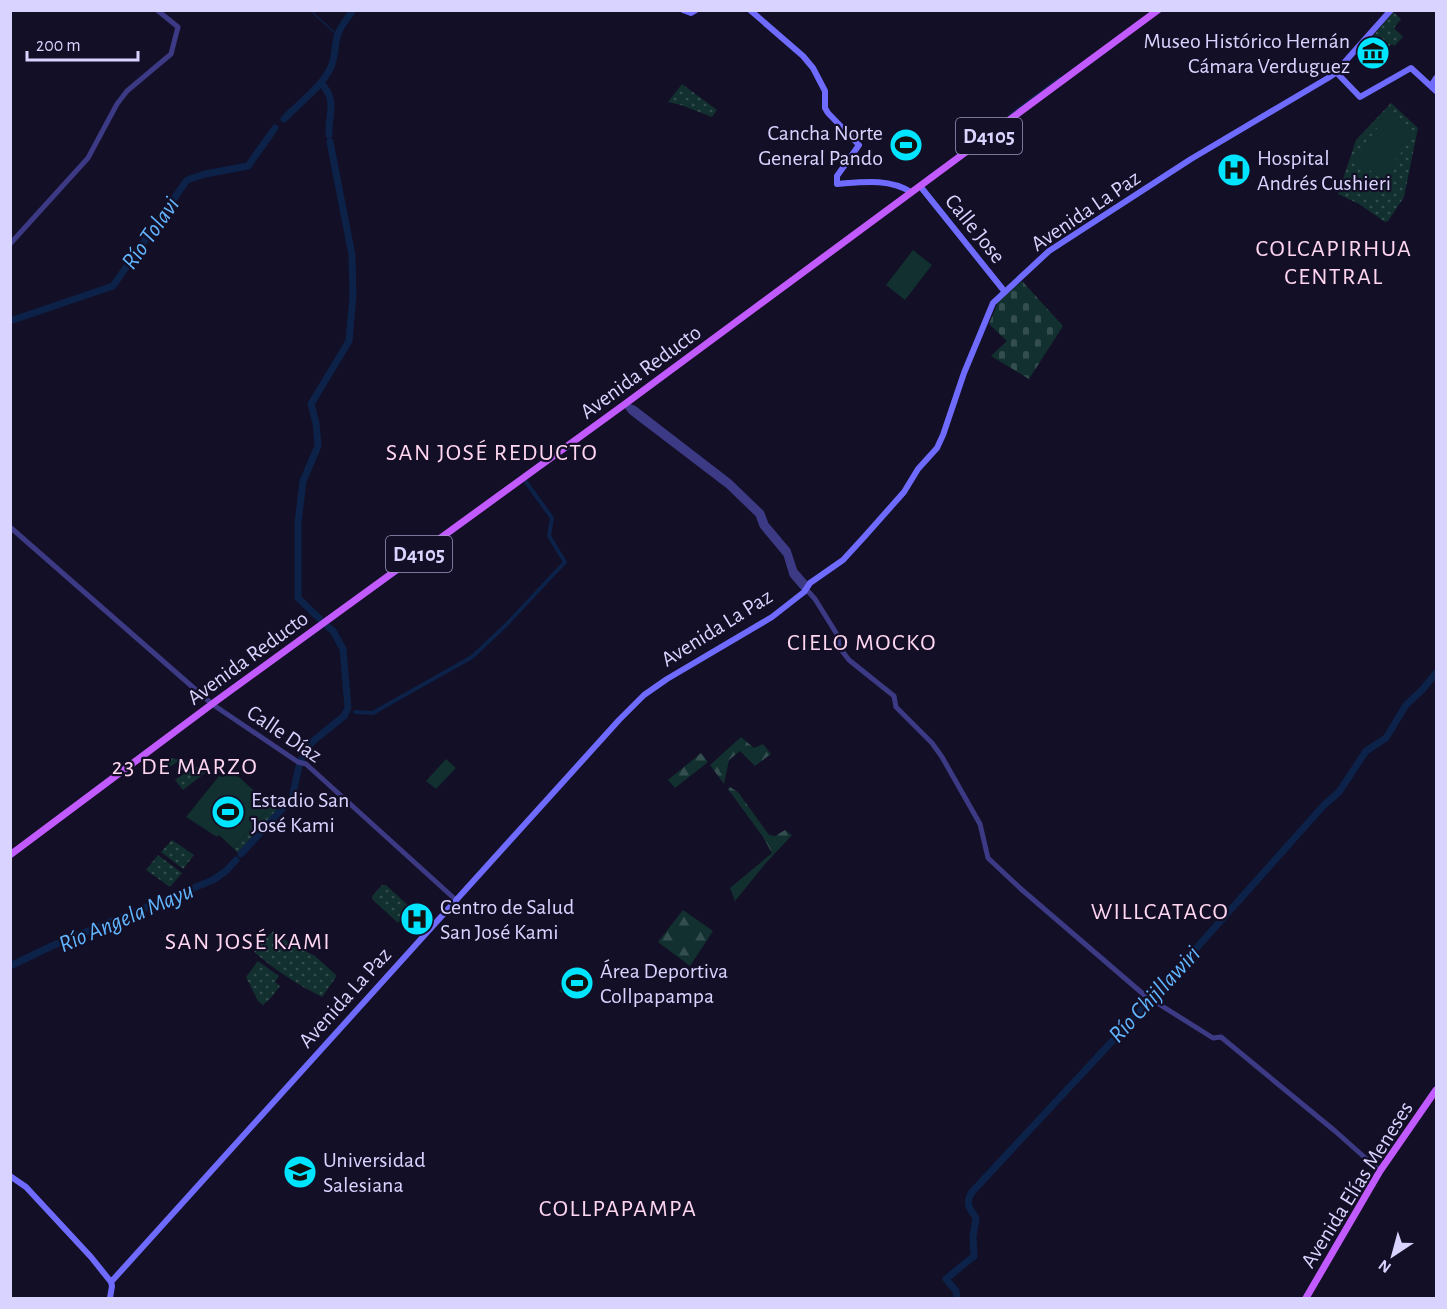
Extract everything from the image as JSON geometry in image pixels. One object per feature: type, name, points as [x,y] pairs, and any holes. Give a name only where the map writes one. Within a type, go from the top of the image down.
[{"type":"main road","points":[[683,10],[691,13],[696,10]]},
{"type":"main road","points":[[750,10],[803,56],[813,68],[825,92],[825,108],[859,145],[837,176],[837,183],[880,182],[895,184],[911,192]]},
{"type":"main road","name":"Avenida Reducto","points":[[10,855],[212,704],[625,404],[1158,10]]},
{"type":"main road","name":"Avenida La Paz","points":[[111,1281],[644,695],[772,617],[807,589],[810,583],[843,560],[858,544],[904,492],[918,469],[937,448],[963,373],[993,303],[1049,251],[1191,159],[1328,78],[1391,10]]},
{"type":"main road","points":[[1336,72],[1360,97],[1412,68],[1437,91]]},
{"type":"main road","points":[[1431,86],[1437,78]]},
{"type":"main road","name":"Calle Jose","points":[[920,186],[1005,292]]},
{"type":"main road","name":"Avenida Elías Meneses","points":[[1306,1299],[1380,1172],[1437,1090]]},
{"type":"main road","points":[[10,1176],[26,1187],[111,1281],[110,1299]]},
{"type":"street","points":[[10,244],[88,158],[127,90],[171,54],[178,27],[157,10]]},
{"type":"street","points":[[625,404],[634,408],[730,482],[762,513],[766,524],[788,549],[795,571],[838,636],[839,647],[849,660],[894,696],[896,707],[932,743],[942,757],[980,824],[988,858],[1031,898],[1152,1000],[1213,1038],[1221,1036],[1335,1131],[1380,1172]]},
{"type":"street","name":"Calle Díaz","points":[[10,527],[212,704],[298,762],[306,764],[456,900]]},
{"type":"green space","points":[[1392,11],[1401,19],[1394,28],[1403,37],[1394,46],[1392,44],[1383,51],[1370,39]]},
{"type":"green space","points":[[682,84],[717,110],[712,117],[668,102]]},
{"type":"green space","points":[[1391,103],[1418,128],[1404,197],[1385,222],[1359,204],[1338,194],[1356,140]]},
{"type":"green space","points":[[1390,112],[1416,133],[1381,179],[1354,158]]},
{"type":"green space","points":[[1358,174],[1378,188],[1369,201],[1349,186]]},
{"type":"green space","points":[[913,250],[932,265],[905,300],[886,285]]},
{"type":"green space","points":[[1022,281],[1063,326],[1029,379],[991,356],[1007,341],[989,324],[998,302]]},
{"type":"green space","points":[[741,737],[754,748],[763,744],[771,754],[755,766],[740,751],[729,760],[724,784],[710,765]]},
{"type":"green space","points":[[701,753],[708,762],[675,788],[668,780]]},
{"type":"green space","points":[[172,758],[188,762],[206,772],[183,790],[175,780],[185,773],[177,762],[167,769],[163,765]]},
{"type":"green space","points":[[446,759],[456,768],[436,789],[426,781]]},
{"type":"green space","name":"Estadio San José Kami","points":[[230,769],[271,806],[233,848],[219,835],[217,837],[186,817],[219,776],[223,777]]},
{"type":"green space","points":[[730,787],[738,792],[769,835],[775,836],[785,830],[792,835],[735,901],[730,888],[772,853],[728,789]]},
{"type":"green space","points":[[271,806],[284,810],[242,857],[233,848]]},
{"type":"green space","points":[[172,840],[194,855],[183,869],[161,852]]},
{"type":"green space","points":[[158,855],[182,873],[170,887],[146,870]]},
{"type":"green space","points":[[382,885],[386,885],[411,908],[398,923],[372,899]]},
{"type":"green space","points":[[683,910],[713,931],[690,966],[658,942]]},
{"type":"green space","points":[[273,931],[315,956],[336,975],[322,997],[287,977],[254,952]]},
{"type":"green space","points":[[258,961],[279,976],[275,982],[280,986],[263,1005],[258,1001],[246,977]]},
{"type":"green space","name":"Área Deportiva Collpapampa","points":[[576,969],[592,980],[585,990],[579,986],[571,997],[559,991]]},
{"type":"waterway","points":[[310,10],[337,35]]},
{"type":"waterway","name":"Río Tolavi","points":[[284,119],[327,75],[333,63],[339,31],[353,10]]},
{"type":"waterway","points":[[1009,115],[1060,77]]},
{"type":"waterway","name":"Río Angela Mayu","points":[[321,83],[331,102],[329,135]]},
{"type":"waterway","points":[[998,123],[1004,118]]},
{"type":"waterway","points":[[971,143],[994,126]]},
{"type":"waterway","name":"Río Tolavi","points":[[10,321],[113,286],[187,180],[205,174],[248,166],[275,128]]},
{"type":"waterway","name":"Río Angela Mayu","points":[[320,619],[298,598],[298,523],[303,481],[318,446],[316,423],[311,404],[349,341],[353,295],[352,255],[330,142]]},
{"type":"waterway","points":[[355,712],[373,713],[472,657],[506,625],[565,562],[549,536],[552,518],[526,482]]},
{"type":"waterway","name":"Río Angela Mayu","points":[[301,760],[312,742],[344,716],[348,708],[343,649],[333,631],[328,627]]},
{"type":"waterway","name":"Río Chijllawiri","points":[[957,1298],[956,1291],[946,1279],[974,1256],[973,1237],[976,1218],[968,1202],[972,1192],[1143,1008],[1324,805],[1339,792],[1366,751],[1386,738],[1406,705],[1436,673]]},
{"type":"waterway","name":"Río Angela Mayu","points":[[241,854],[292,798],[299,766]]},
{"type":"waterway","name":"Río Angela Mayu","points":[[10,966],[54,945],[213,880],[236,860]]},
{"type":"place","name":"Museo Histórico Hernán Cámara Verduguez","points":[[1373,53]]},
{"type":"place","name":"Cancha Norte General Pando","points":[[906,145]]},
{"type":"place","name":"Hospital Andrés Cushieri","points":[[1234,170]]},
{"type":"place","name":"Estadio San José Kami","points":[[228,812]]},
{"type":"place","name":"Centro de Salud San José Kami","points":[[417,919]]},
{"type":"place","name":"Área Deportiva Collpapampa","points":[[577,983]]},
{"type":"place","name":"Universidad Salesiana","points":[[300,1172]]},
{"type":"district","name":"COLCAPIRHUA CENTRAL","points":[[1334,262]]},
{"type":"district","name":"SAN JOSÉ REDUCTO","points":[[492,452]]},
{"type":"district","name":"CIELO MOCKO","points":[[862,642]]},
{"type":"district","name":"23 DE MARZO","points":[[185,766]]},
{"type":"district","name":"WILLCATACO","points":[[1160,911]]},
{"type":"district","name":"SAN JOSÉ KAMI","points":[[248,941]]},
{"type":"district","name":"COLLPAPAMPA","points":[[618,1208]]}]
